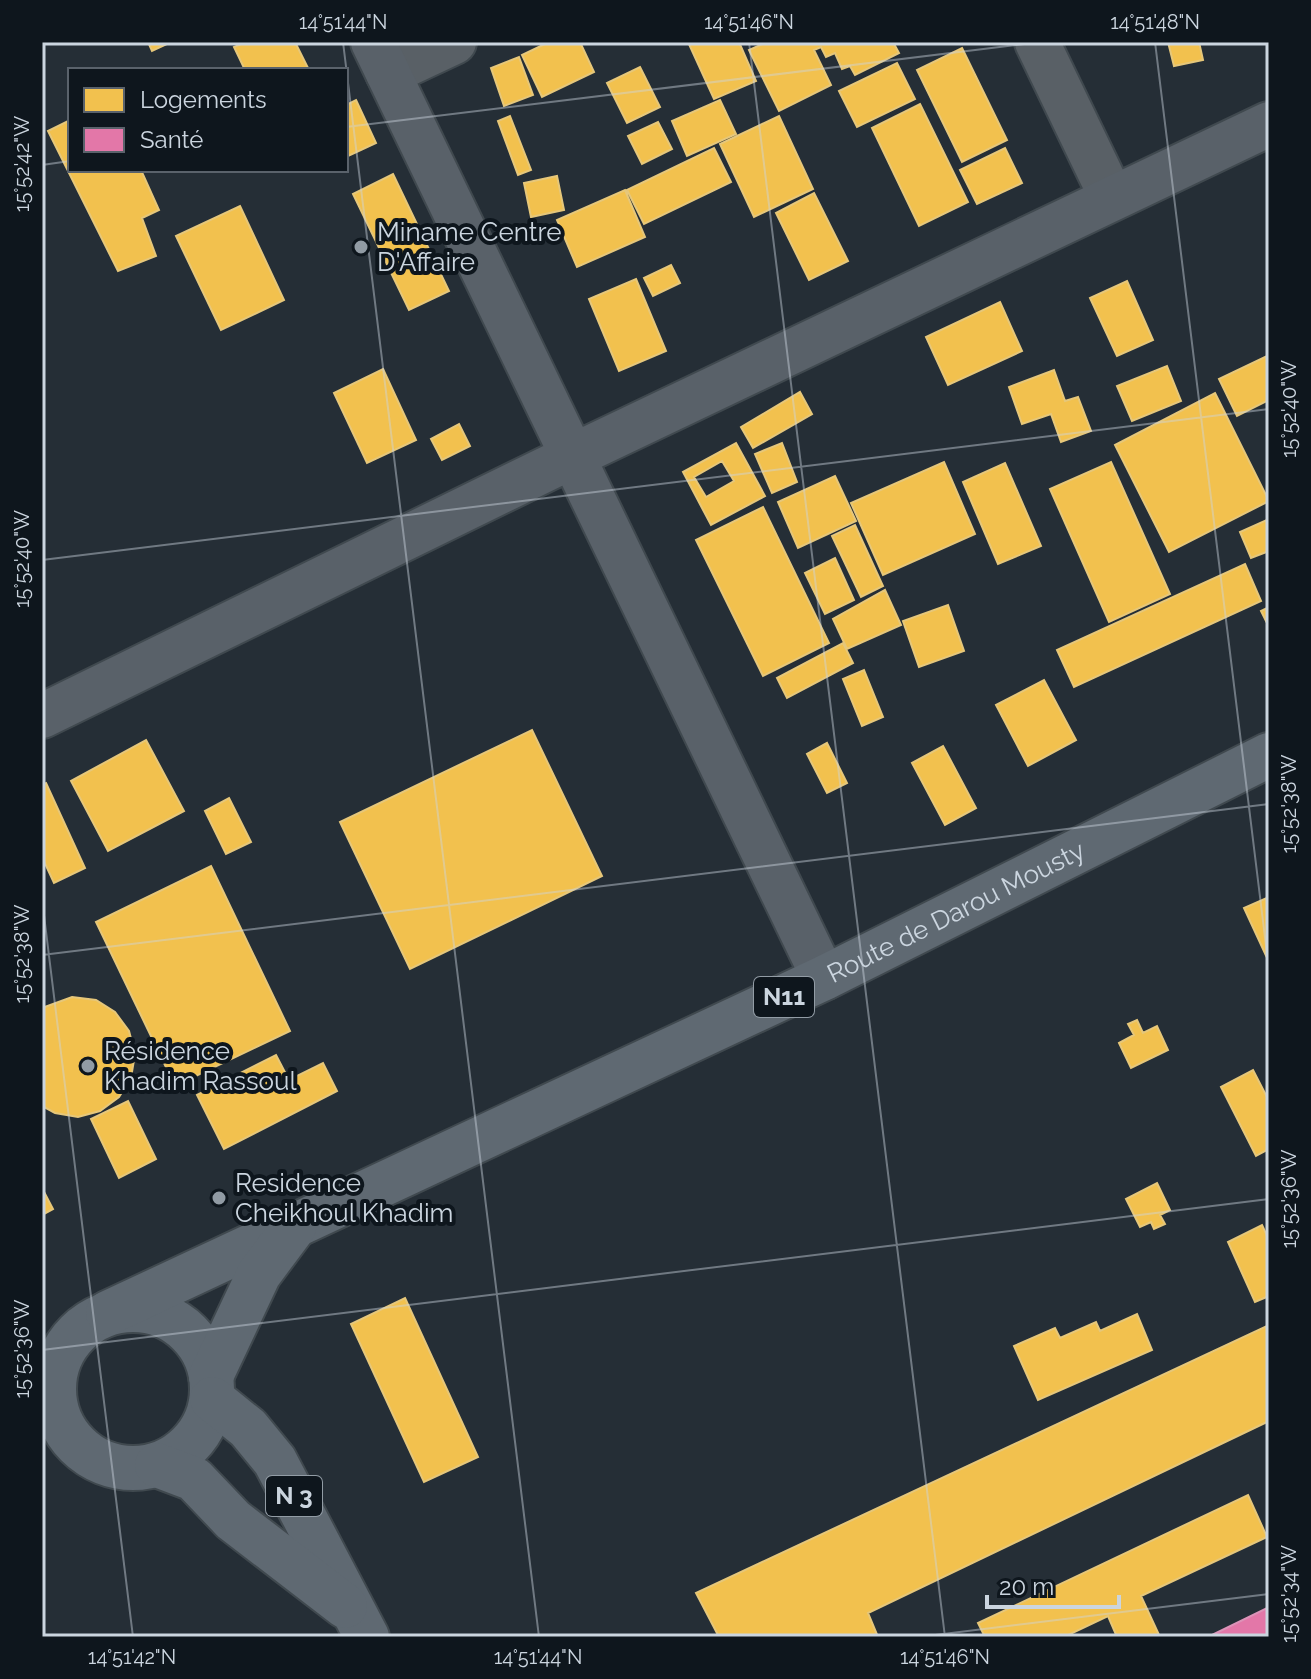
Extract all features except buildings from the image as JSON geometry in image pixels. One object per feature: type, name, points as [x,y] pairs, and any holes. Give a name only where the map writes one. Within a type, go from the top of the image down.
[{"type":"main road","name":"Route de Darou Mousty","points":[[108,1313],[824,978],[1269,755]]},
{"type":"main road","points":[[212,1387],[204,1354],[192,1335],[174,1320],[153,1312],[108,1313],[88,1322],[51,1359],[54,1379],[52,1418],[75,1445],[91,1457],[112,1466],[135,1469],[157,1465],[194,1440],[212,1387],[259,1274],[294,1227]]},
{"type":"main road","name":"N 3","points":[[212,1387],[275,1461],[359,1624]]},
{"type":"main road","name":"N 3","points":[[157,1465],[194,1479],[233,1520],[359,1624]]},
{"type":"street","points":[[454,42],[381,57],[824,978]]},
{"type":"street","points":[[1037,42],[1112,198]]},
{"type":"street","points":[[44,710],[1269,124]]},
{"type":"place","name":"Miname Centre D'Affaire","points":[[361,247]]},
{"type":"place","name":"Résidence Khadim Rassoul","points":[[88,1066]]},
{"type":"place","name":"Residence Cheikhoul Khadim","points":[[219,1198]]}]
